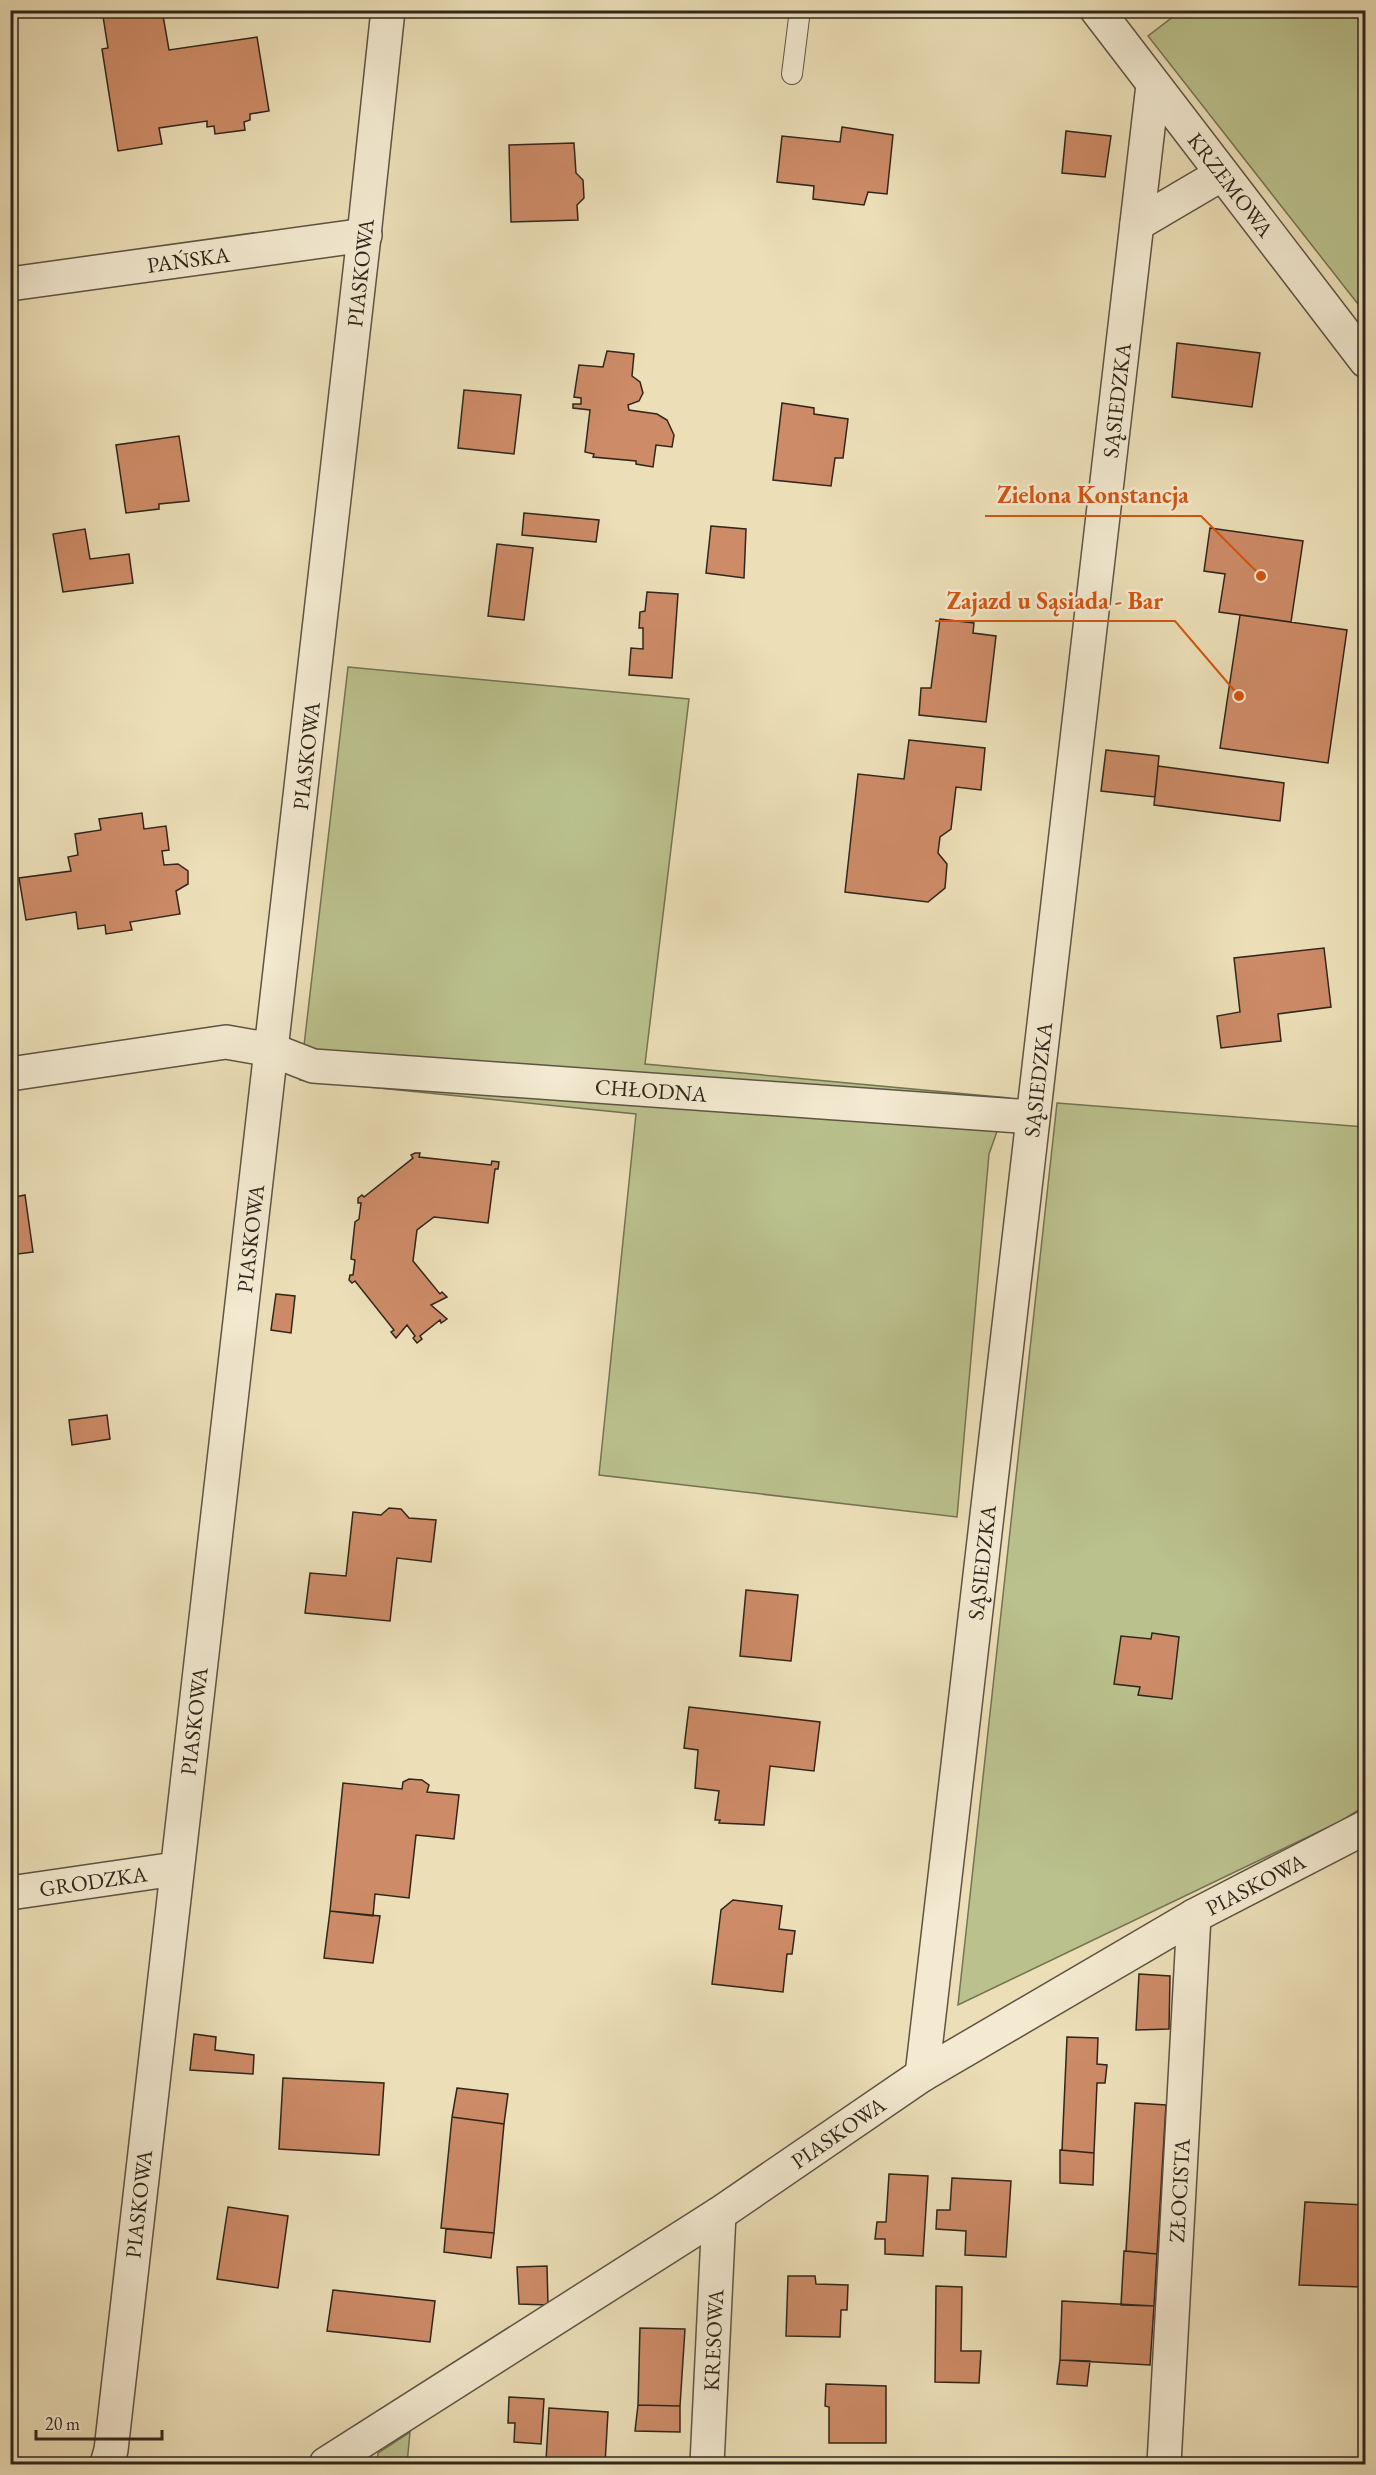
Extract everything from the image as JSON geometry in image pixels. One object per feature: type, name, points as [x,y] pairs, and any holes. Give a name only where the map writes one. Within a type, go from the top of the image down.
[{"type":"street","name":"PIASKOWA","points":[[107,2464],[111,2450],[175,1869],[273,1050],[365,235],[388,10]]},
{"type":"street","name":"KRZEMOWA","points":[[1098,10],[1365,361]]},
{"type":"street","name":"SĄSIEDZKA","points":[[922,2075],[1153,85]]},
{"type":"street","points":[[1137,224],[1222,174]]},
{"type":"street","name":"PAŃSKA","points":[[10,284],[365,235]]},
{"type":"street","name":"CHŁODNA","points":[[10,1074],[226,1042],[273,1050],[313,1066],[1033,1118]]},
{"type":"street","name":"PIASKOWA","points":[[326,2464],[719,2214],[922,2075],[1194,1916],[1365,1827]]},
{"type":"street","name":"GRODZKA","points":[[10,1893],[175,1869]]},
{"type":"street","name":"ZŁOCISTA","points":[[1164,2464],[1194,1916]]},
{"type":"street","name":"KRESOWA","points":[[707,2464],[719,2214]]},
{"type":"lane","points":[[792,74],[800,10]]},
{"type":"green space","points":[[1182,10],[1365,11],[1365,313],[1148,36]]},
{"type":"green space","points":[[348,667],[689,699],[645,1064],[1009,1098],[989,1154],[957,1517],[599,1475],[636,1114],[300,1080]]},
{"type":"green space","points":[[1057,1103],[1365,1127],[1365,1806],[1341,1821],[958,2005]]},
{"type":"green space","points":[[410,2432],[407,2464],[377,2464],[378,2453]]},
{"type":"building","points":[[102,10],[162,10],[169,50],[257,37],[269,111],[250,114],[250,120],[244,122],[245,130],[215,134],[214,126],[207,127],[207,121],[159,128],[162,144],[118,151],[102,49],[108,48]]},
{"type":"building","points":[[842,127],[893,135],[887,194],[868,192],[864,205],[813,199],[814,186],[777,182],[782,136],[840,142]]},
{"type":"building","points":[[1066,131],[1111,136],[1105,177],[1062,173]]},
{"type":"building","points":[[574,143],[576,173],[583,180],[584,198],[577,205],[578,220],[511,222],[509,145]]},
{"type":"building","points":[[1177,343],[1260,353],[1252,407],[1172,397]]},
{"type":"building","points":[[607,351],[634,354],[632,376],[640,382],[643,393],[639,401],[628,405],[629,410],[657,414],[667,420],[674,435],[672,447],[656,445],[653,467],[636,464],[636,461],[593,457],[594,454],[585,452],[590,410],[573,408],[573,404],[581,404],[581,398],[574,397],[579,365],[603,367]]},
{"type":"building","points":[[464,390],[521,395],[514,454],[458,448]]},
{"type":"building","points":[[782,403],[814,408],[814,414],[848,419],[843,458],[835,458],[831,486],[773,480]]},
{"type":"building","points":[[179,436],[189,501],[159,504],[159,509],[126,513],[116,445]]},
{"type":"building","points":[[524,513],[599,520],[596,542],[522,535]]},
{"type":"building","points":[[711,526],[746,529],[744,578],[706,573]]},
{"type":"building","points":[[1210,528],[1303,541],[1291,622],[1219,612],[1225,574],[1204,571]]},
{"type":"building","points":[[85,529],[90,559],[129,554],[133,583],[63,592],[53,534]]},
{"type":"building","points":[[497,544],[533,548],[524,620],[488,616]]},
{"type":"building","points":[[647,592],[678,594],[672,678],[629,675],[631,648],[643,649],[643,628],[639,628],[640,612],[645,611]]},
{"type":"building","points":[[1240,615],[1347,630],[1328,763],[1220,748]]},
{"type":"building","points":[[940,619],[974,623],[973,633],[996,636],[986,722],[919,715],[921,688],[931,688]]},
{"type":"building","points":[[909,740],[985,748],[981,790],[956,787],[951,829],[940,837],[938,853],[947,864],[945,888],[928,902],[845,892],[858,774],[904,779]]},
{"type":"building","points":[[1106,750],[1159,756],[1155,797],[1101,791]]},
{"type":"building","points":[[1158,766],[1284,783],[1280,821],[1154,805]]},
{"type":"building","points":[[142,813],[144,829],[166,826],[169,850],[162,851],[164,865],[178,864],[188,871],[188,884],[176,891],[180,914],[130,922],[132,930],[106,934],[105,925],[78,929],[76,912],[26,920],[19,878],[71,871],[68,857],[78,855],[75,834],[101,830],[99,819]]},
{"type":"building","points":[[1324,948],[1331,1007],[1278,1014],[1281,1041],[1221,1048],[1217,1016],[1240,1012],[1234,958]]},
{"type":"building","points":[[420,1153],[419,1157],[491,1165],[492,1161],[499,1162],[498,1169],[495,1169],[488,1223],[434,1217],[417,1230],[413,1261],[440,1294],[442,1292],[447,1297],[431,1305],[447,1319],[441,1323],[440,1320],[420,1336],[422,1339],[417,1343],[407,1325],[396,1338],[391,1332],[394,1330],[355,1281],[352,1283],[349,1280],[350,1275],[353,1275],[355,1260],[351,1259],[355,1222],[359,1219],[361,1203],[358,1203],[358,1198],[362,1195],[364,1197],[413,1158],[411,1155]]},
{"type":"building","points":[[25,1195],[33,1252],[10,1255],[10,1198]]},
{"type":"building","points":[[276,1294],[295,1296],[291,1333],[271,1330]]},
{"type":"building","points":[[107,1415],[110,1439],[72,1445],[69,1420]]},
{"type":"building","points":[[389,1508],[401,1509],[409,1518],[436,1520],[431,1562],[397,1558],[390,1621],[305,1613],[310,1573],[346,1576],[353,1512],[381,1515]]},
{"type":"building","points":[[746,1590],[798,1595],[791,1661],[740,1656]]},
{"type":"building","points":[[1152,1633],[1179,1637],[1172,1699],[1138,1695],[1140,1687],[1114,1684],[1121,1636],[1151,1639]]},
{"type":"building","points":[[689,1707],[820,1722],[814,1771],[770,1766],[764,1825],[719,1823],[720,1820],[715,1820],[719,1791],[695,1788],[698,1750],[684,1748]]},
{"type":"building","points":[[409,1779],[422,1780],[429,1785],[427,1792],[459,1795],[454,1839],[416,1835],[409,1898],[375,1894],[373,1916],[330,1911],[343,1783],[402,1789],[403,1782]]},
{"type":"building","points":[[733,1900],[782,1906],[779,1929],[795,1931],[792,1954],[787,1954],[783,1992],[712,1984],[721,1910]]},
{"type":"building","points":[[330,1911],[380,1916],[373,1963],[324,1958]]},
{"type":"building","points":[[1139,1974],[1170,1976],[1169,2029],[1136,2030]]},
{"type":"building","points":[[194,2034],[216,2037],[215,2050],[254,2055],[253,2074],[190,2070]]},
{"type":"building","points":[[1067,2037],[1098,2038],[1097,2064],[1107,2065],[1105,2083],[1097,2083],[1094,2153],[1062,2150]]},
{"type":"building","points":[[10,2050],[16,2088],[10,2088]]},
{"type":"building","points":[[283,2078],[384,2083],[379,2155],[279,2149]]},
{"type":"building","points":[[457,2088],[508,2094],[504,2124],[452,2117]]},
{"type":"building","points":[[1135,2103],[1166,2105],[1157,2254],[1126,2251]]},
{"type":"building","points":[[452,2117],[504,2124],[494,2233],[441,2228]]},
{"type":"building","points":[[1060,2150],[1094,2153],[1093,2185],[1060,2183]]},
{"type":"building","points":[[889,2174],[928,2176],[923,2256],[885,2254],[885,2239],[875,2239],[877,2222],[886,2222]]},
{"type":"building","points":[[952,2178],[1011,2181],[1006,2257],[965,2255],[966,2231],[936,2229],[937,2210],[950,2210]]},
{"type":"building","points":[[1305,2202],[1365,2205],[1361,2287],[1299,2285]]},
{"type":"building","points":[[228,2207],[288,2216],[278,2288],[217,2279]]},
{"type":"building","points":[[446,2229],[494,2233],[491,2258],[444,2252]]},
{"type":"building","points":[[1124,2251],[1157,2254],[1154,2306],[1121,2305]]},
{"type":"building","points":[[547,2266],[548,2305],[519,2304],[517,2267]]},
{"type":"building","points":[[788,2276],[815,2276],[816,2284],[848,2285],[847,2310],[841,2310],[840,2337],[786,2336]]},
{"type":"building","points":[[936,2286],[962,2287],[961,2351],[981,2351],[979,2383],[935,2382]]},
{"type":"building","points":[[333,2290],[435,2301],[430,2342],[327,2331]]},
{"type":"building","points":[[1062,2301],[1154,2306],[1150,2365],[1060,2360]]},
{"type":"building","points":[[640,2328],[685,2329],[680,2406],[638,2405]]},
{"type":"building","points":[[1060,2360],[1090,2361],[1087,2386],[1057,2384]]},
{"type":"building","points":[[826,2384],[886,2386],[886,2443],[829,2443],[829,2407],[825,2406]]},
{"type":"building","points":[[509,2397],[544,2399],[541,2444],[514,2442],[515,2423],[508,2423]]},
{"type":"building","points":[[638,2405],[680,2406],[680,2432],[635,2431]]},
{"type":"building","points":[[549,2408],[608,2412],[605,2464],[546,2461]]},
{"type":"place","name":"Zielona Konstancja","points":[[1261,576]]},
{"type":"place","name":"Zajazd u Sąsiada - Bar","points":[[1239,696]]}]
